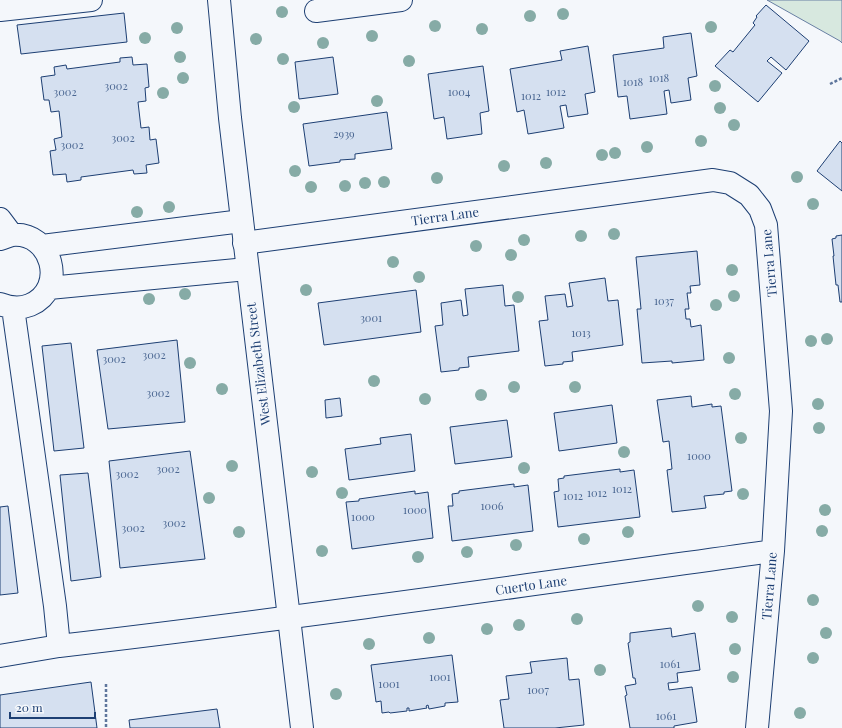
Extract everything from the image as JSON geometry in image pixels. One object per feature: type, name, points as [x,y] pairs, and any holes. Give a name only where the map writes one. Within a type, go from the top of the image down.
[{"type":"street","points":[[0,10],[91,0]]},
{"type":"street","name":"West Elizabeth Street","points":[[219,0],[244,243],[302,728]]},
{"type":"street","points":[[316,11],[401,0]]},
{"type":"street","name":"Tierra Lane","points":[[244,243],[712,180],[730,183],[749,195],[760,209],[766,225],[781,411],[773,551],[757,728]]},
{"type":"street","points":[[42,246],[242,221]]},
{"type":"street","points":[[4,231],[23,236],[42,246],[48,255],[52,266],[52,277],[49,288],[43,296],[34,303],[25,307],[7,306],[55,606],[59,646]]},
{"type":"street","points":[[49,288],[247,269]]},
{"type":"street","name":"Cuerto Lane","points":[[0,656],[59,646],[289,618],[773,551]]},
{"type":"path","points":[[830,84],[842,78]]},
{"type":"path","points":[[106,684],[106,728]]},
{"type":"shaded area","points":[[767,0],[842,0],[842,43],[840,41]]},
{"type":"building","points":[[766,5],[809,41],[786,70],[771,57],[767,61],[782,73],[758,102],[715,66],[730,50],[733,52],[755,25],[753,23],[757,17],[756,16]]},
{"type":"building","points":[[124,13],[127,42],[21,54],[17,25]]},
{"type":"building","points":[[691,33],[697,76],[688,78],[691,100],[671,103],[669,90],[664,91],[667,114],[630,119],[627,96],[618,97],[613,55],[664,48],[663,37]]},
{"type":"building","points":[[588,46],[595,92],[585,94],[588,114],[568,117],[566,105],[560,106],[564,128],[528,134],[524,110],[517,112],[510,69],[562,60],[560,51]]},
{"type":"building","points":[[132,57],[133,65],[147,64],[149,87],[145,88],[146,101],[138,102],[141,128],[149,127],[150,140],[156,139],[159,163],[146,165],[147,173],[134,174],[133,170],[81,177],[81,180],[67,182],[66,174],[53,175],[50,151],[56,150],[54,139],[62,137],[59,111],[51,112],[49,100],[44,100],[41,77],[55,75],[54,67],[66,65],[67,69],[120,62],[120,58]]},
{"type":"building","points":[[333,57],[338,94],[299,99],[295,62]]},
{"type":"building","points":[[483,66],[489,111],[480,113],[482,134],[447,139],[444,117],[434,119],[428,74]]},
{"type":"building","points":[[387,112],[392,149],[355,154],[355,159],[340,160],[340,162],[309,166],[303,124]]},
{"type":"building","points":[[840,141],[842,143],[842,191],[817,171]]},
{"type":"building","points":[[842,235],[842,302],[840,302],[838,285],[836,285],[832,239],[836,238],[836,236]]},
{"type":"building","points":[[697,251],[700,285],[690,286],[691,293],[687,293],[689,309],[685,309],[686,319],[690,319],[691,327],[701,325],[704,360],[672,363],[672,361],[642,363],[637,309],[641,309],[636,257]]},
{"type":"building","points":[[605,278],[608,301],[618,300],[623,345],[572,352],[573,361],[545,366],[539,321],[548,320],[545,296],[565,294],[567,307],[573,306],[569,283]]},
{"type":"building","points":[[503,285],[505,306],[514,305],[519,351],[468,357],[469,367],[441,372],[435,326],[443,325],[441,303],[461,300],[463,316],[468,315],[465,289]]},
{"type":"building","points":[[416,290],[421,332],[324,345],[318,303]]},
{"type":"building","points":[[177,340],[185,422],[108,429],[97,350]]},
{"type":"building","points":[[71,343],[84,448],[54,451],[42,346]]},
{"type":"building","points":[[691,396],[692,407],[712,404],[712,407],[721,406],[732,491],[724,492],[724,494],[704,496],[706,508],[672,512],[667,470],[672,469],[669,441],[663,442],[657,400]]},
{"type":"building","points":[[340,398],[342,416],[326,418],[325,400]]},
{"type":"building","points":[[612,405],[617,443],[559,451],[554,413]]},
{"type":"building","points":[[507,420],[512,457],[455,464],[450,427]]},
{"type":"building","points":[[411,434],[415,471],[349,480],[345,449],[381,444],[380,438]]},
{"type":"building","points":[[190,451],[205,559],[120,568],[109,461]]},
{"type":"building","points":[[620,469],[620,472],[634,470],[640,517],[558,527],[554,492],[559,491],[558,479],[564,478],[564,476]]},
{"type":"building","points":[[88,473],[101,577],[71,581],[60,475]]},
{"type":"building","points":[[514,484],[514,487],[528,485],[533,531],[452,541],[448,506],[453,506],[452,494],[459,493],[459,491]]},
{"type":"building","points":[[415,491],[415,494],[428,492],[433,538],[352,549],[346,502]]},
{"type":"building","points":[[8,506],[18,593],[0,595],[0,507]]},
{"type":"building","points":[[671,628],[672,637],[695,633],[700,670],[677,673],[678,682],[668,683],[669,690],[692,687],[697,722],[674,726],[674,728],[630,728],[625,686],[636,684],[635,678],[633,678],[628,643],[630,642],[630,633]]},
{"type":"building","points":[[452,655],[458,702],[445,703],[445,706],[429,709],[428,705],[426,706],[427,708],[409,711],[409,708],[407,708],[407,711],[382,713],[381,701],[376,702],[371,665]]},
{"type":"building","points":[[567,658],[569,680],[579,679],[584,725],[555,728],[504,728],[500,700],[509,699],[506,676],[532,673],[530,662]]},
{"type":"building","points":[[91,682],[97,728],[0,728],[0,695]]},
{"type":"building","points":[[217,709],[220,728],[130,728],[129,720]]}]
